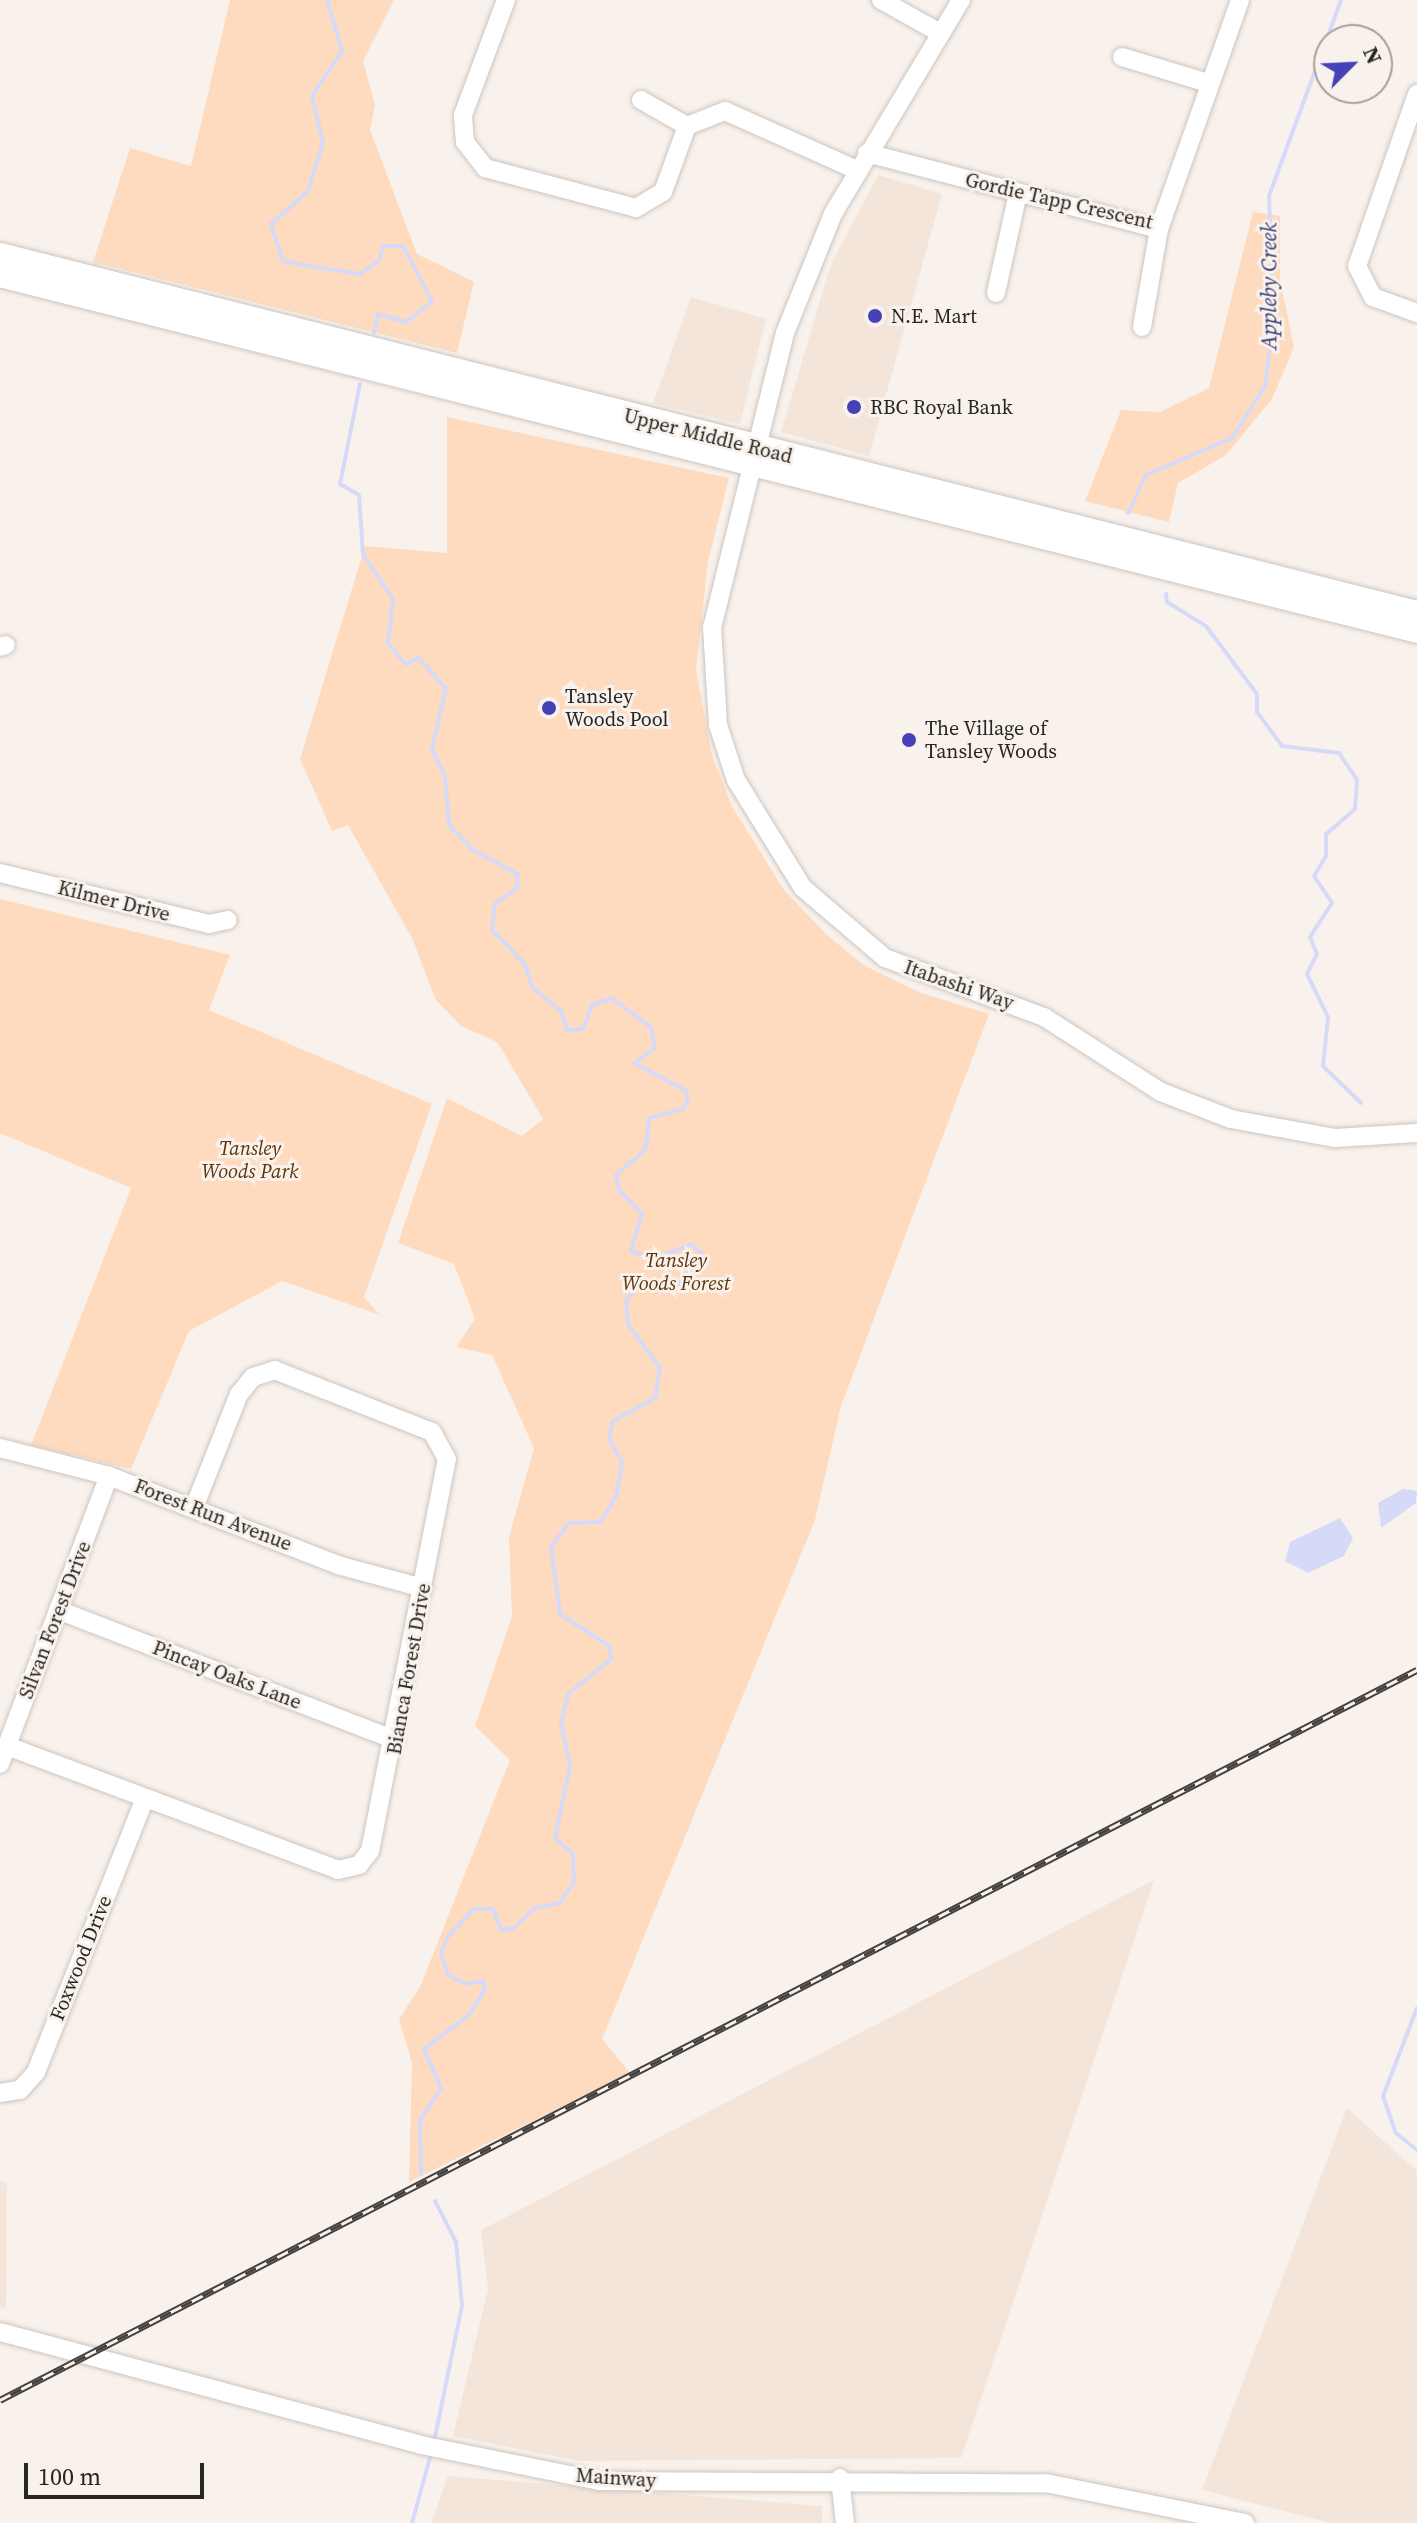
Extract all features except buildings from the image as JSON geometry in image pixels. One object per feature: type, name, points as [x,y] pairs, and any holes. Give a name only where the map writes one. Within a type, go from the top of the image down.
[{"type":"main road","name":"Upper Middle Road","points":[[0,254],[104,277],[390,364],[1417,632]]},
{"type":"main road","name":"Upper Middle Road","points":[[0,276],[97,300],[343,351]]},
{"type":"main road","points":[[97,300],[104,277]]},
{"type":"main road","name":"Upper Middle Road","points":[[751,457],[1417,612]]},
{"type":"street","points":[[506,0],[463,115],[465,142],[485,168],[636,208],[663,192],[687,126],[713,112],[739,115],[857,170]]},
{"type":"street","points":[[881,0],[940,33]]},
{"type":"street","name":"Itabashi Way","points":[[961,0],[857,170],[800,288],[751,457],[712,627],[718,725],[748,805],[819,907],[885,958],[1044,1017],[1189,1104],[1276,1131],[1354,1138],[1417,1133]]},
{"type":"street","name":"Gordie Tapp Crescent","points":[[867,153],[1159,229],[1208,83],[1240,0]]},
{"type":"street","points":[[1122,57],[1208,83]]},
{"type":"street","points":[[1417,94],[1357,266],[1373,297],[1417,313]]},
{"type":"street","points":[[641,100],[687,126]]},
{"type":"street","points":[[996,293],[1018,193]]},
{"type":"street","points":[[1142,327],[1159,229]]},
{"type":"street","name":"Kilmer Drive","points":[[0,873],[209,924],[228,920]]},
{"type":"street","name":"Bianca Forest Drive","points":[[4,1755],[338,1870],[359,1865],[370,1851],[395,1740],[447,1459],[432,1432],[275,1370],[253,1377],[239,1394],[195,1505]]},
{"type":"street","name":"Forest Run Avenue","points":[[0,1448],[109,1476],[195,1505],[341,1566],[423,1588]]},
{"type":"street","name":"Silvan Forest Drive","points":[[4,1755],[109,1476]]},
{"type":"street","name":"Pincay Oaks Lane","points":[[58,1610],[395,1740]]},
{"type":"street","name":"Foxwood Drive","points":[[0,2093],[20,2090],[36,2072],[143,1803]]},
{"type":"street","name":"Mainway","points":[[0,2332],[421,2445],[599,2481],[840,2478],[1046,2483],[1245,2523]]},
{"type":"street","points":[[840,2478],[845,2523]]},
{"type":"shaded area","points":[[878,175],[942,194],[869,456],[781,432],[831,264]]},
{"type":"shaded area","points":[[691,297],[766,319],[740,424],[653,403]]},
{"type":"shaded area","points":[[1154,1880],[961,2458],[579,2461],[453,2436],[488,2289],[481,2230]]},
{"type":"shaded area","points":[[1347,2108],[1417,2171],[1417,2523],[1331,2523],[1202,2490]]},
{"type":"shaded area","points":[[0,2181],[7,2183],[6,2309],[0,2307]]},
{"type":"shaded area","points":[[448,2476],[822,2506],[822,2523],[431,2523]]},
{"type":"green space","points":[[230,0],[394,0],[363,61],[375,105],[370,130],[417,254],[474,282],[457,353],[93,262],[130,148],[191,166]]},
{"type":"green space","points":[[1253,212],[1280,216],[1280,280],[1294,347],[1272,399],[1226,455],[1178,483],[1169,522],[1085,501],[1121,410],[1160,412],[1209,388]]},
{"type":"green space","name":"Tansley Woods Forest","points":[[447,417],[729,478],[708,562],[696,669],[712,756],[732,806],[784,890],[828,936],[865,966],[921,993],[989,1014],[841,1406],[815,1520],[602,2039],[630,2073],[409,2182],[412,2063],[399,2019],[420,1987],[510,1760],[475,1726],[512,1616],[509,1537],[534,1448],[492,1355],[456,1347],[475,1319],[454,1264],[398,1243],[447,1098],[522,1136],[543,1119],[498,1043],[460,1025],[436,1000],[412,938],[348,825],[332,831],[300,759],[365,546],[447,553]]},
{"type":"green space","name":"Tansley Woods Park","points":[[0,899],[230,955],[209,1010],[432,1104],[364,1297],[380,1315],[282,1281],[189,1331],[131,1469],[31,1445],[131,1188],[0,1133]]},
{"type":"water","points":[[1403,1489],[1417,1491],[1416,1503],[1381,1528],[1378,1503]]},
{"type":"water","points":[[1340,1518],[1353,1538],[1344,1556],[1308,1573],[1285,1561],[1290,1542]]},
{"type":"waterway","points":[[327,0],[342,51],[312,96],[323,143],[308,191],[271,224],[283,261],[303,265],[360,274],[379,261],[383,246],[403,246],[432,301],[406,322],[378,314],[374,333]]},
{"type":"waterway","name":"Appleby Creek","points":[[1128,513],[1146,475],[1232,438],[1265,386],[1273,322],[1269,196],[1341,0]]},
{"type":"waterway","points":[[360,384],[340,484],[359,495],[363,554],[393,599],[388,644],[406,664],[418,658],[446,688],[432,749],[445,776],[449,825],[473,850],[518,874],[517,888],[495,904],[492,930],[525,964],[532,987],[561,1011],[567,1030],[583,1029],[592,1005],[611,998],[651,1027],[655,1048],[634,1063],[685,1090],[688,1099],[683,1109],[649,1118],[646,1149],[616,1175],[619,1190],[642,1214],[631,1251],[654,1259],[691,1244],[705,1257],[670,1291],[635,1289],[626,1301],[628,1324],[660,1368],[655,1398],[613,1421],[609,1439],[622,1462],[617,1495],[600,1522],[569,1523],[551,1547],[560,1614],[609,1646],[611,1659],[568,1694],[561,1724],[570,1765],[555,1838],[573,1854],[574,1882],[560,1903],[534,1908],[514,1928],[501,1930],[493,1909],[474,1909],[448,1936],[441,1953],[448,1975],[466,1984],[483,1981],[485,1989],[470,2014],[424,2049],[441,2088],[420,2120],[421,2174]]},
{"type":"waterway","name":"Appleby Creek","points":[[1166,594],[1167,602],[1206,626],[1257,694],[1257,712],[1282,746],[1339,753],[1357,780],[1355,809],[1326,834],[1326,856],[1314,876],[1332,903],[1310,937],[1317,954],[1307,974],[1328,1017],[1323,1066],[1361,1103]]},
{"type":"waterway","name":"Appleby Creek","points":[[1417,2008],[1383,2096],[1396,2133],[1417,2150]]},
{"type":"waterway","points":[[434,2442],[462,2305],[456,2242],[435,2201]]},
{"type":"waterway","points":[[412,2523],[431,2454]]},
{"type":"railway","points":[[0,2400],[1417,1670]]},
{"type":"place","name":"N.E. Mart","points":[[875,316]]},
{"type":"place","name":"RBC Royal Bank","points":[[854,407]]},
{"type":"place","name":"Tansley Woods Pool","points":[[549,708]]},
{"type":"place","name":"The Village of Tansley Woods","points":[[909,740]]}]
